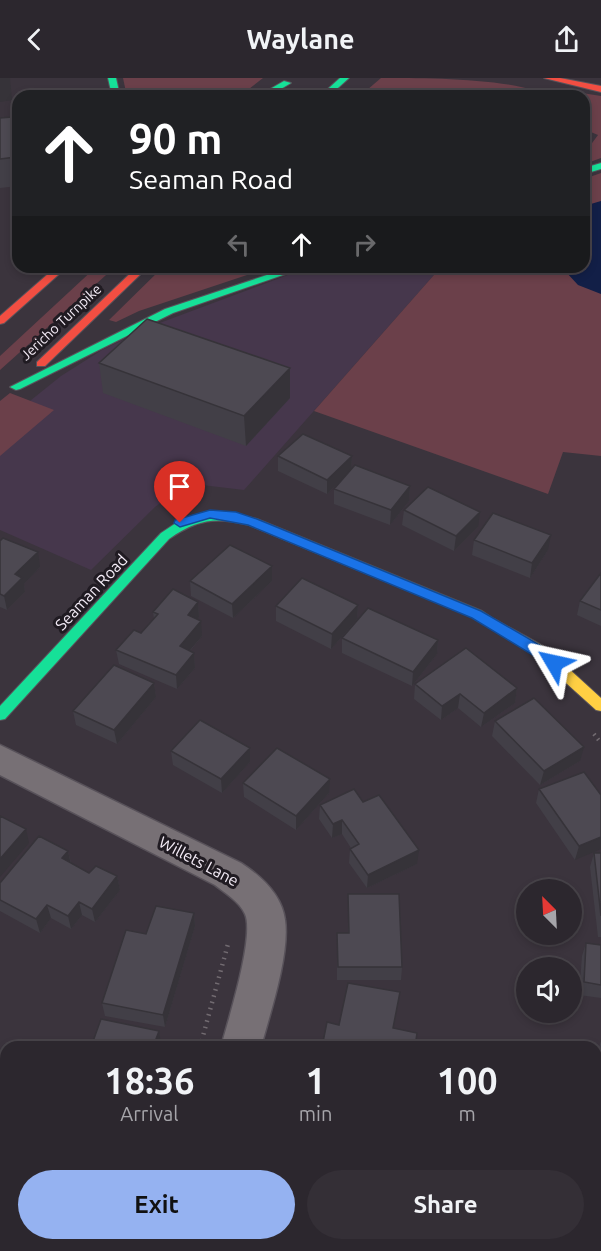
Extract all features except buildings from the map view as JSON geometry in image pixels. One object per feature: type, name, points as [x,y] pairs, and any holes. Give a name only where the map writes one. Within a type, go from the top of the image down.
[{"type":"main road","points":[[331,90],[345,78]]},
{"type":"main road","points":[[540,78],[557,90]]},
{"type":"main road","points":[[548,78],[601,89]]},
{"type":"main road","points":[[272,90],[290,80]]},
{"type":"main road","points":[[278,90],[290,80]]},
{"type":"main road","points":[[0,321],[55,273]]},
{"type":"main road","name":"Jericho Turnpike","points":[[137,273],[12,391],[169,311],[283,273]]},
{"type":"main road","name":"Seaman Road","points":[[0,715],[180,523],[196,516],[219,515],[253,522],[477,614],[540,651],[601,706]]},
{"type":"street","name":"Willets Lane","points":[[0,759],[228,874],[250,889],[266,918],[264,950],[242,1041]]},
{"type":"path","points":[[588,727],[601,743]]},
{"type":"path","points":[[202,1041],[231,933]]},
{"type":"shaded area","points":[[123,78],[263,78],[248,90],[126,90]]},
{"type":"shaded area","points":[[381,78],[492,82],[534,90],[367,90]]},
{"type":"shaded area","points":[[590,94],[601,96],[601,158],[590,162],[590,146],[598,135],[590,132]]},
{"type":"shaded area","points":[[601,173],[601,456],[563,452],[548,494],[314,411],[436,273],[590,273],[590,177]]},
{"type":"shaded area","points":[[90,273],[108,273],[0,370],[0,356]]},
{"type":"shaded area","points":[[157,273],[253,273],[139,311],[116,322],[109,320]]},
{"type":"shaded area","points":[[293,273],[436,273],[244,490],[202,485],[175,492],[155,507],[91,570],[0,530],[0,425],[61,376],[102,350],[157,324]]},
{"type":"shaded area","points":[[10,393],[54,410],[0,456],[0,401]]},
{"type":"water","points":[[601,201],[601,294],[578,285],[567,273],[590,273],[590,204]]},
{"type":"traffic: fast","points":[[112,78],[115,90]]},
{"type":"traffic: fast","points":[[331,90],[345,78]]},
{"type":"traffic: fast","points":[[274,90],[287,83]]},
{"type":"traffic: fast","points":[[590,169],[601,166]]},
{"type":"traffic: fast","points":[[16,387],[169,311],[283,273]]},
{"type":"traffic: fast","points":[[0,715],[165,536],[186,522],[207,516],[253,522],[477,614],[494,624]]},
{"type":"traffic: slow","points":[[494,624],[540,651],[601,706]]},
{"type":"traffic: jam","points":[[548,78],[601,89]]},
{"type":"traffic: jam","points":[[0,321],[55,273]]},
{"type":"traffic: jam","points":[[41,364],[137,273]]},
{"type":"route","points":[[180,523],[196,516],[210,514],[236,517],[253,522],[477,614],[540,651],[554,663]]}]
